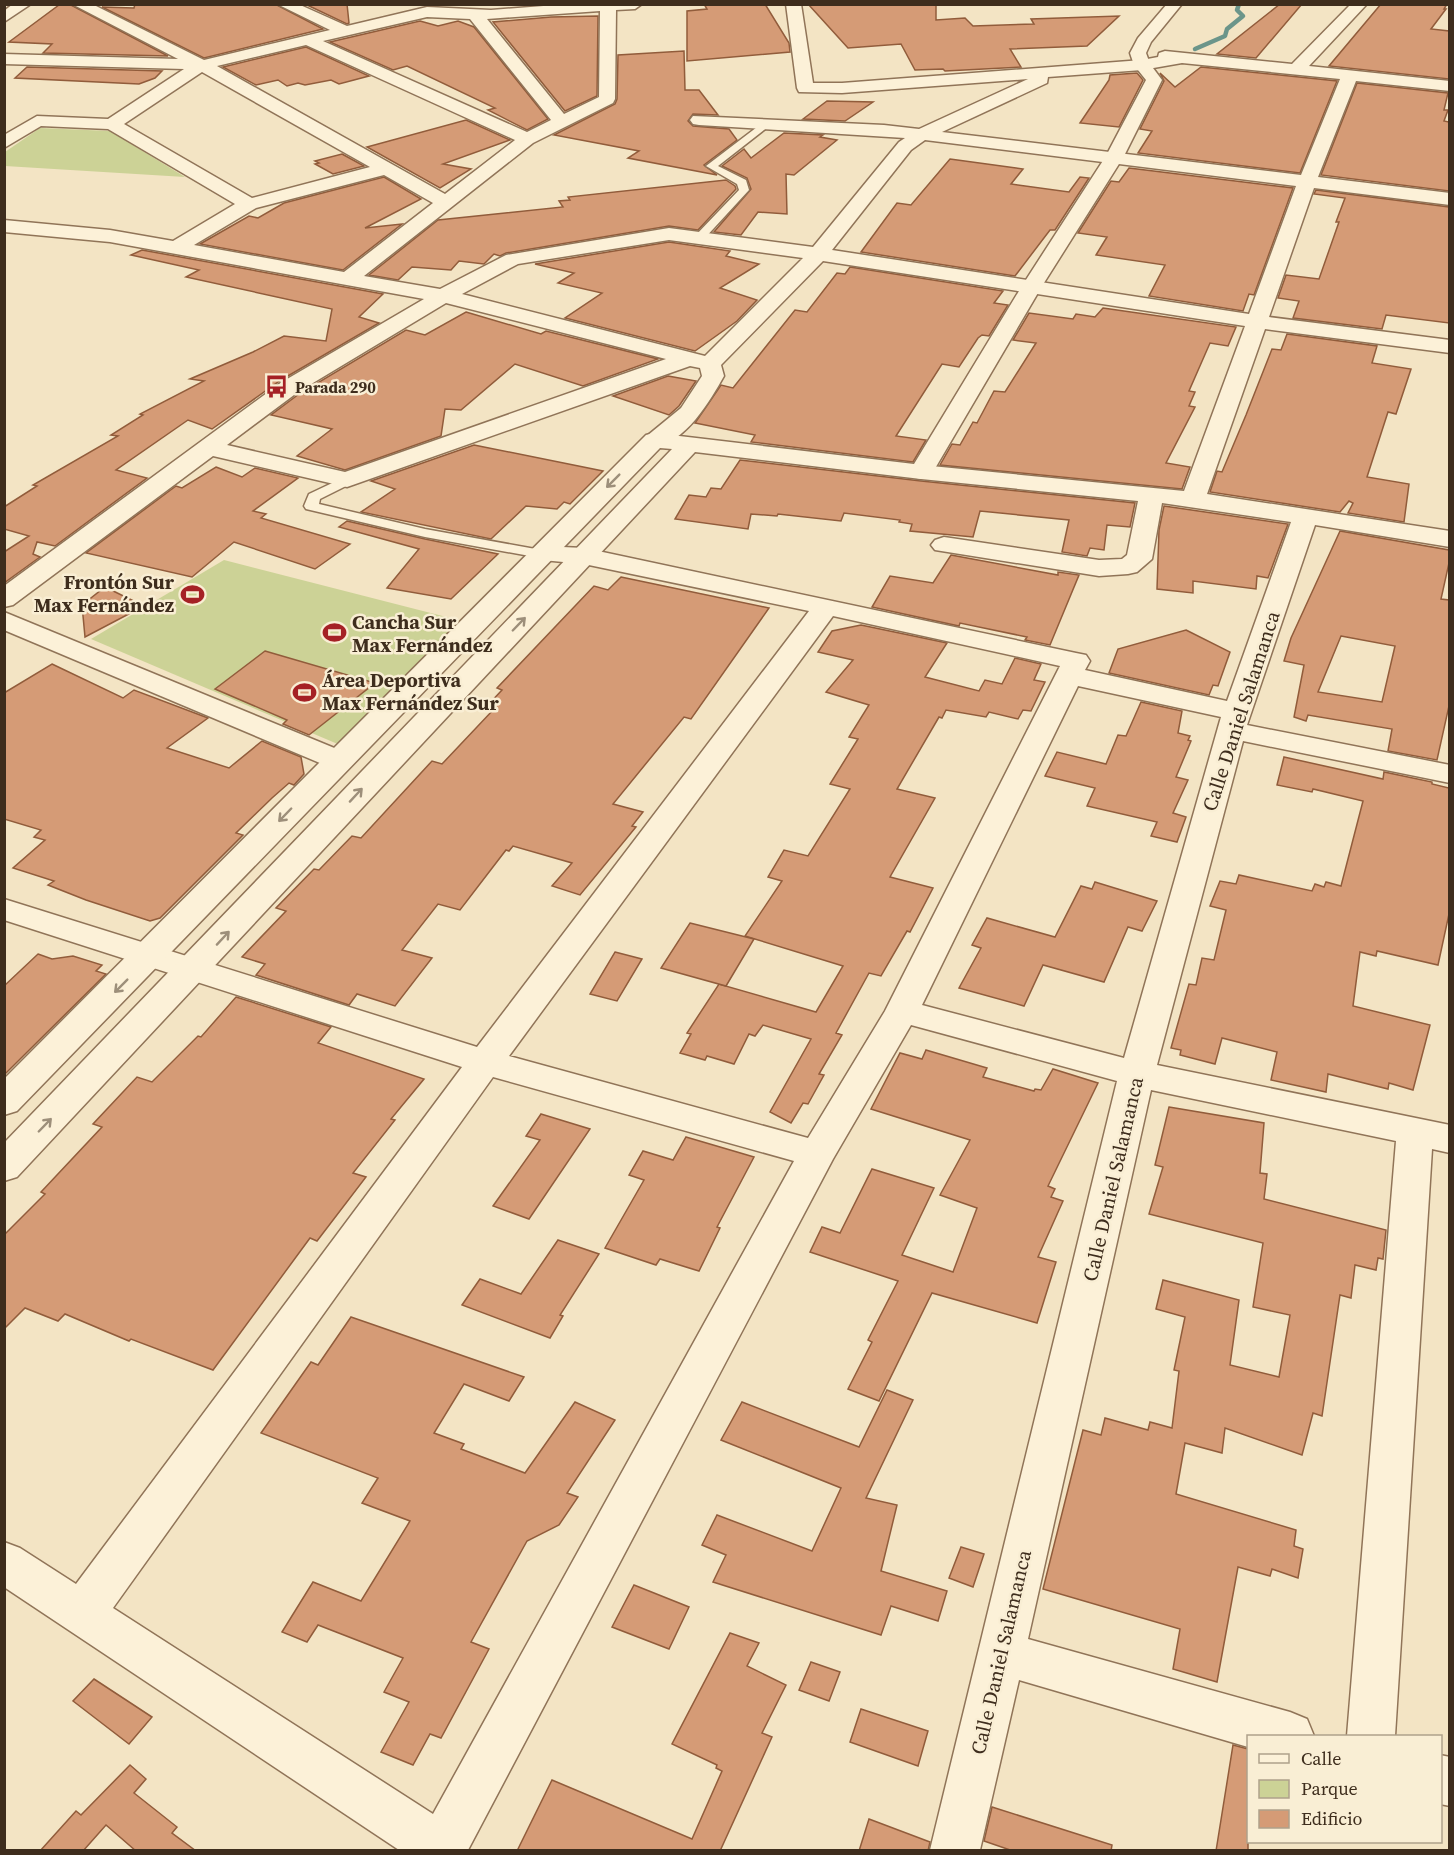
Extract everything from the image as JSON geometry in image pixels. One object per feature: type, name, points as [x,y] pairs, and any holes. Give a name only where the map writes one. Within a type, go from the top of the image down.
[{"type":"street","points":[[4,18],[24,4]]},
{"type":"street","points":[[83,7],[112,4]]},
{"type":"street","points":[[284,4],[345,31]]},
{"type":"street","points":[[4,59],[201,65],[345,31],[423,8],[488,11],[635,4]]},
{"type":"street","points":[[793,4],[805,88],[842,88],[1056,71],[1140,59],[1186,57],[1449,86]]},
{"type":"street","points":[[921,472],[1032,286],[1115,156],[1154,80],[1140,59],[1144,41],[1175,4]]},
{"type":"street","points":[[1297,69],[1360,4]]},
{"type":"street","points":[[83,7],[201,65],[445,202]]},
{"type":"street","points":[[346,280],[527,139],[607,99],[608,7]]},
{"type":"street","points":[[488,11],[561,122]]},
{"type":"street","points":[[308,40],[527,139]]},
{"type":"street","points":[[112,124],[201,65]]},
{"type":"street","points":[[210,448],[347,480],[700,361],[818,254],[905,146],[923,134],[1016,92],[1056,71]]},
{"type":"street","points":[[1193,499],[1306,182],[1350,75]]},
{"type":"street","points":[[4,119],[112,124],[249,204]]},
{"type":"street","points":[[699,120],[923,134],[1449,199]]},
{"type":"street","points":[[4,143],[37,121]]},
{"type":"street","points":[[174,249],[249,204],[385,169]]},
{"type":"street","points":[[4,226],[111,236],[443,296],[700,361],[713,376],[689,414],[674,430],[654,440],[338,760],[150,957],[4,1102]]},
{"type":"street","points":[[4,599],[290,387],[443,296],[513,259],[669,234],[818,254],[1255,321],[1449,347]]},
{"type":"street","points":[[654,440],[921,472],[1193,499],[1449,539]]},
{"type":"street","points":[[4,1167],[690,444]]},
{"type":"street","points":[[944,545],[1099,568],[1128,566],[1139,559],[1151,495]]},
{"type":"street","name":"Calle Daniel Salamanca","points":[[955,1851],[1137,1074],[1235,721],[1305,517]]},
{"type":"street","points":[[4,1562],[442,1850],[817,1154],[902,1011],[1076,662],[584,556],[541,554]]},
{"type":"street","points":[[82,1613],[484,1062],[825,608]]},
{"type":"street","points":[[4,620],[338,760]]},
{"type":"street","points":[[1068,675],[1235,721],[1449,774]]},
{"type":"street","points":[[4,909],[192,971],[484,1062],[817,1154]]},
{"type":"street","points":[[902,1011],[1137,1074],[1432,1135],[1371,1735]]},
{"type":"street","points":[[1000,1653],[1283,1735]]},
{"type":"lane","points":[[699,238],[744,190],[742,182],[711,166],[768,123]]},
{"type":"lane","points":[[347,480],[314,497],[311,506],[425,533],[541,554]]},
{"type":"green space","points":[[40,128],[110,131],[185,177],[5,166],[5,152]]},
{"type":"green space","name":"Área Deportiva Max Fernández Sur","points":[[224,560],[462,621],[340,745],[91,639]]},
{"type":"building","points":[[135,4],[275,4],[323,29],[204,58],[102,7],[134,8]]},
{"type":"building","points":[[305,4],[347,4],[349,23],[347,24]]},
{"type":"building","points":[[704,4],[765,4],[789,43],[790,52],[687,61],[687,11],[707,9]]},
{"type":"building","points":[[808,4],[936,4],[936,20],[965,18],[973,26],[1034,24],[1031,19],[1119,16],[1087,46],[1010,49],[1021,67],[945,71],[943,69],[915,70],[901,44],[848,48]]},
{"type":"building","points":[[1280,4],[1302,4],[1256,58],[1217,54]]},
{"type":"building","points":[[1381,4],[1447,4],[1444,9],[1446,9],[1431,29],[1449,31],[1449,79],[1329,66]]},
{"type":"building","points":[[59,5],[71,5],[168,56],[43,53],[52,44],[9,42]]},
{"type":"building","points":[[598,16],[597,96],[565,111],[493,22],[551,17]]},
{"type":"building","points":[[420,21],[438,26],[458,21],[474,27],[548,119],[527,130],[488,110],[495,108],[407,66],[393,70],[330,42]]},
{"type":"building","points":[[306,47],[369,76],[339,84],[331,80],[287,86],[278,80],[256,85],[223,67]]},
{"type":"building","points":[[684,51],[685,90],[699,90],[718,115],[693,114],[688,121],[693,126],[729,129],[737,140],[704,165],[717,175],[628,158],[639,151],[554,135],[615,104],[618,55]]},
{"type":"building","points":[[27,67],[162,71],[155,78],[139,84],[15,78]]},
{"type":"building","points":[[1201,67],[1337,81],[1300,173],[1138,153],[1152,131],[1140,129],[1164,81],[1160,73],[1175,87]]},
{"type":"building","points":[[1137,73],[1143,80],[1119,127],[1080,123],[1109,80],[1110,75]]},
{"type":"building","points":[[1357,83],[1448,93],[1444,110],[1448,110],[1444,121],[1449,122],[1449,191],[1321,175]]},
{"type":"building","points":[[827,101],[873,102],[845,121],[803,119]]},
{"type":"building","points":[[466,120],[510,140],[443,164],[471,169],[440,188],[367,147]]},
{"type":"building","points":[[784,133],[823,135],[820,137],[837,140],[794,175],[786,174],[787,214],[758,212],[741,235],[714,232],[751,189],[747,178],[722,166],[744,149],[751,158]]},
{"type":"building","points":[[342,154],[364,166],[333,174],[315,164],[319,163],[315,161]]},
{"type":"building","points":[[950,159],[1023,169],[1011,184],[1069,192],[1080,177],[1089,178],[1055,230],[1050,230],[1015,276],[861,252],[897,203],[911,205]]},
{"type":"building","points":[[1129,168],[1293,188],[1254,295],[1249,294],[1243,311],[1149,296],[1165,265],[1096,255],[1107,237],[1078,233],[1111,181],[1119,182]]},
{"type":"building","points":[[384,177],[421,199],[365,228],[402,224],[343,270],[200,244],[249,216],[258,218],[284,203]]},
{"type":"building","points":[[726,180],[736,189],[698,230],[669,226],[506,253],[500,256],[494,254],[484,264],[459,261],[451,270],[412,267],[398,280],[369,275],[438,220],[563,207],[559,201],[570,200],[568,197]]},
{"type":"building","points":[[1316,190],[1449,207],[1449,323],[1386,315],[1382,329],[1293,318],[1299,301],[1278,298],[1286,275],[1319,279],[1345,198],[1314,194]]},
{"type":"building","points":[[669,242],[730,251],[726,256],[759,264],[720,288],[757,300],[737,321],[695,351],[565,318],[602,293],[558,283],[574,273],[535,264]]},
{"type":"building","points":[[142,250],[383,294],[359,317],[379,323],[281,380],[212,429],[188,420],[116,470],[147,478],[55,546],[37,542],[33,554],[40,557],[4,583],[4,552],[29,536],[4,529],[4,507],[37,486],[33,485],[118,436],[111,435],[143,415],[140,414],[204,381],[190,379],[284,336],[326,341],[332,309],[186,277],[199,270],[131,255]]},
{"type":"building","points":[[850,267],[1003,291],[994,303],[1008,305],[989,336],[982,335],[978,338],[959,367],[942,364],[896,436],[926,440],[913,462],[751,442],[755,435],[695,423],[721,385],[733,388],[795,310],[807,312],[837,273],[845,274]]},
{"type":"building","points":[[1103,308],[1236,327],[1228,346],[1210,343],[1189,391],[1195,392],[1189,406],[1195,407],[1166,463],[1190,467],[1182,489],[940,465],[952,444],[960,445],[973,422],[977,423],[994,391],[1005,392],[1036,343],[1013,340],[1029,313],[1073,319],[1076,314],[1095,317]]},
{"type":"building","points":[[466,312],[541,334],[546,331],[658,359],[583,386],[515,364],[461,410],[445,409],[441,436],[345,470],[297,456],[332,429],[271,415],[299,394],[406,330],[425,335]]},
{"type":"building","points":[[1287,334],[1377,346],[1372,363],[1411,369],[1396,414],[1388,412],[1367,477],[1409,484],[1404,522],[1348,513],[1353,503],[1349,501],[1340,512],[1210,492],[1217,471],[1222,472],[1272,349],[1281,350]]},
{"type":"building","points":[[668,376],[696,381],[679,406],[669,415],[613,396]]},
{"type":"building","points":[[474,445],[603,471],[570,504],[564,502],[557,509],[526,506],[491,539],[361,512],[395,489],[371,481]]},
{"type":"building","points":[[740,460],[1135,503],[1130,527],[1107,525],[1104,550],[1090,548],[1087,556],[1062,552],[1069,520],[980,511],[973,537],[910,531],[912,524],[899,522],[900,520],[844,513],[841,521],[778,514],[777,516],[751,514],[748,529],[675,519],[689,495],[706,497],[711,488],[721,489]]},
{"type":"building","points":[[216,467],[242,477],[255,468],[298,478],[253,511],[266,514],[261,518],[350,544],[315,569],[234,542],[192,577],[86,553],[176,486],[182,488]]},
{"type":"building","points":[[1164,506],[1288,524],[1268,578],[1257,576],[1256,589],[1193,581],[1193,593],[1157,589],[1159,530]]},
{"type":"building","points":[[347,521],[498,554],[451,599],[387,588],[419,549],[339,527]]},
{"type":"building","points":[[1340,531],[1449,550],[1449,563],[1441,599],[1449,600],[1449,706],[1437,760],[1388,751],[1392,729],[1308,715],[1306,721],[1294,717],[1304,665],[1284,661],[1291,638]],"holes":[[[1341,636],[1395,646],[1382,702],[1318,692]]]},
{"type":"building","points":[[951,555],[1058,575],[1058,572],[1079,575],[1050,645],[1025,640],[1027,637],[960,623],[959,626],[872,607],[890,576],[933,583]]},
{"type":"building","points":[[621,577],[769,608],[691,719],[684,717],[613,804],[643,812],[632,826],[636,827],[580,895],[552,886],[572,863],[513,846],[509,851],[506,850],[460,910],[438,904],[402,950],[432,958],[395,1006],[357,994],[349,1005],[256,975],[265,964],[242,957],[286,911],[276,908],[314,869],[319,870],[352,836],[361,838],[432,761],[442,764],[494,709],[486,707],[502,690],[497,688],[594,586],[608,590]]},
{"type":"building","points":[[105,587],[144,606],[85,637],[82,605]]},
{"type":"building","points":[[861,625],[947,643],[925,677],[979,691],[985,680],[1002,684],[1015,658],[1041,664],[1034,680],[1045,682],[1031,711],[1023,710],[1018,719],[989,712],[986,717],[946,710],[942,718],[939,717],[897,789],[935,798],[890,877],[933,888],[910,932],[907,931],[881,976],[869,973],[836,1033],[842,1035],[819,1074],[824,1075],[808,1104],[803,1103],[791,1123],[770,1112],[811,1039],[763,1025],[755,1036],[749,1034],[734,1064],[707,1056],[705,1060],[680,1053],[691,1034],[687,1033],[719,984],[816,1012],[843,966],[745,936],[782,881],[768,877],[784,850],[808,856],[850,789],[830,784],[858,739],[849,737],[869,705],[826,692],[853,660],[818,652],[832,631]]},
{"type":"building","points":[[1186,630],[1230,652],[1218,686],[1213,685],[1209,695],[1109,673],[1118,649]]},
{"type":"building","points":[[265,651],[375,683],[309,735],[283,724],[287,720],[215,689]]},
{"type":"building","points":[[52,664],[123,698],[134,690],[208,718],[167,748],[229,768],[262,741],[301,757],[304,774],[294,785],[289,783],[236,833],[243,835],[160,918],[150,921],[86,900],[48,885],[54,881],[13,868],[45,840],[34,837],[41,830],[4,819],[4,693]]},
{"type":"building","points":[[1141,702],[1182,711],[1178,733],[1190,736],[1188,740],[1191,741],[1176,777],[1188,780],[1173,813],[1186,817],[1177,842],[1151,836],[1157,822],[1087,806],[1095,788],[1045,776],[1057,752],[1106,764],[1118,735],[1126,736]]},
{"type":"building","points":[[1284,757],[1383,779],[1384,772],[1449,788],[1449,914],[1438,965],[1377,951],[1376,956],[1360,952],[1353,1006],[1430,1025],[1413,1090],[1389,1083],[1388,1089],[1328,1074],[1326,1092],[1271,1080],[1277,1052],[1222,1038],[1215,1064],[1180,1055],[1181,1050],[1171,1048],[1189,984],[1196,985],[1202,958],[1214,960],[1226,910],[1210,906],[1220,881],[1236,884],[1239,875],[1312,891],[1315,884],[1324,887],[1326,882],[1341,886],[1363,801],[1313,789],[1312,792],[1277,785]]},
{"type":"building","points":[[1095,882],[1157,901],[1142,931],[1128,927],[1104,982],[1043,965],[1024,1006],[959,988],[981,948],[972,945],[987,918],[1055,937],[1081,886],[1092,889]]},
{"type":"building","points":[[690,923],[754,939],[726,986],[661,968]]},
{"type":"building","points":[[615,952],[642,959],[617,1001],[590,994]]},
{"type":"building","points":[[38,954],[52,959],[73,956],[102,965],[96,971],[106,974],[4,1075],[4,986]]},
{"type":"building","points":[[236,997],[331,1027],[318,1043],[424,1079],[391,1119],[395,1120],[353,1173],[366,1177],[317,1241],[310,1238],[213,1370],[131,1339],[129,1341],[65,1314],[58,1321],[25,1308],[4,1329],[4,1235],[45,1194],[41,1192],[102,1127],[93,1124],[137,1077],[152,1082],[198,1036],[201,1037]]},
{"type":"building","points":[[926,1050],[987,1068],[983,1077],[1034,1091],[1035,1089],[1041,1090],[1053,1069],[1098,1083],[1048,1186],[1055,1189],[1051,1197],[1063,1201],[1038,1257],[1056,1262],[1037,1323],[932,1293],[879,1401],[848,1389],[872,1342],[868,1340],[898,1281],[810,1252],[822,1227],[840,1233],[872,1169],[934,1188],[902,1255],[953,1272],[977,1208],[940,1195],[970,1140],[871,1109],[900,1053],[922,1059]]},
{"type":"building","points":[[1169,1107],[1264,1123],[1260,1173],[1267,1174],[1264,1199],[1386,1230],[1383,1259],[1378,1258],[1376,1270],[1355,1265],[1351,1298],[1340,1295],[1322,1416],[1313,1413],[1302,1455],[1225,1428],[1222,1453],[1185,1443],[1176,1494],[1296,1530],[1294,1546],[1303,1549],[1298,1578],[1272,1569],[1270,1576],[1238,1567],[1217,1682],[1173,1669],[1180,1629],[1043,1589],[1083,1430],[1101,1435],[1105,1418],[1148,1430],[1150,1422],[1172,1428],[1179,1371],[1174,1370],[1185,1317],[1156,1309],[1163,1280],[1239,1300],[1230,1365],[1279,1377],[1290,1315],[1253,1307],[1263,1243],[1149,1214],[1163,1167],[1155,1165]]},
{"type":"building","points":[[541,1114],[590,1129],[529,1219],[493,1206],[540,1140],[526,1136]]},
{"type":"building","points":[[686,1137],[754,1157],[717,1227],[720,1228],[699,1271],[660,1259],[656,1265],[605,1248],[644,1180],[629,1175],[643,1151],[673,1160]]},
{"type":"building","points":[[558,1240],[599,1254],[560,1315],[563,1316],[550,1338],[462,1305],[480,1279],[521,1294]]},
{"type":"building","points":[[351,1317],[524,1377],[509,1401],[464,1384],[434,1433],[464,1444],[461,1449],[525,1473],[575,1402],[615,1420],[567,1493],[578,1497],[559,1525],[527,1541],[471,1642],[489,1649],[441,1738],[430,1734],[413,1765],[381,1752],[409,1702],[384,1692],[403,1658],[318,1625],[307,1642],[282,1632],[313,1582],[361,1601],[410,1521],[362,1503],[378,1478],[261,1433],[311,1362],[318,1365]]},
{"type":"building","points":[[887,1390],[913,1400],[866,1498],[897,1505],[881,1571],[947,1591],[938,1621],[891,1606],[881,1635],[713,1582],[726,1555],[702,1545],[717,1515],[812,1551],[841,1488],[721,1440],[742,1402],[859,1447]]},
{"type":"building","points":[[961,1547],[984,1554],[973,1587],[949,1578]]},
{"type":"building","points":[[634,1585],[689,1607],[669,1649],[612,1627]]},
{"type":"building","points":[[730,1633],[759,1643],[747,1666],[786,1685],[762,1733],[772,1737],[720,1851],[517,1851],[552,1780],[692,1839],[722,1771],[716,1768],[717,1765],[672,1744]]},
{"type":"building","points":[[811,1662],[840,1672],[829,1701],[799,1690]]},
{"type":"building","points":[[94,1679],[152,1717],[129,1744],[73,1701]]},
{"type":"building","points":[[861,1709],[928,1731],[918,1766],[850,1742]]},
{"type":"building","points":[[1233,1745],[1247,1749],[1248,1851],[1216,1851]]},
{"type":"building","points":[[130,1765],[146,1779],[134,1793],[177,1827],[172,1833],[196,1851],[136,1851],[106,1825],[83,1851],[40,1851],[76,1811],[81,1815]]},
{"type":"building","points":[[992,1807],[1112,1845],[1111,1851],[1013,1851],[984,1841]]},
{"type":"building","points":[[869,1819],[930,1842],[928,1851],[859,1851]]},
{"type":"waterway","points":[[1195,49],[1225,36],[1227,29],[1243,16],[1237,10],[1239,4]]},
{"type":"place","name":"Parada 290","points":[[277,387]]},
{"type":"place","name":"Frontón Sur Max Fernández","points":[[192,594]]},
{"type":"place","name":"Cancha Sur Max Fernández","points":[[334,633]]},
{"type":"place","name":"Área Deportiva Max Fernández Sur","points":[[304,692]]}]
